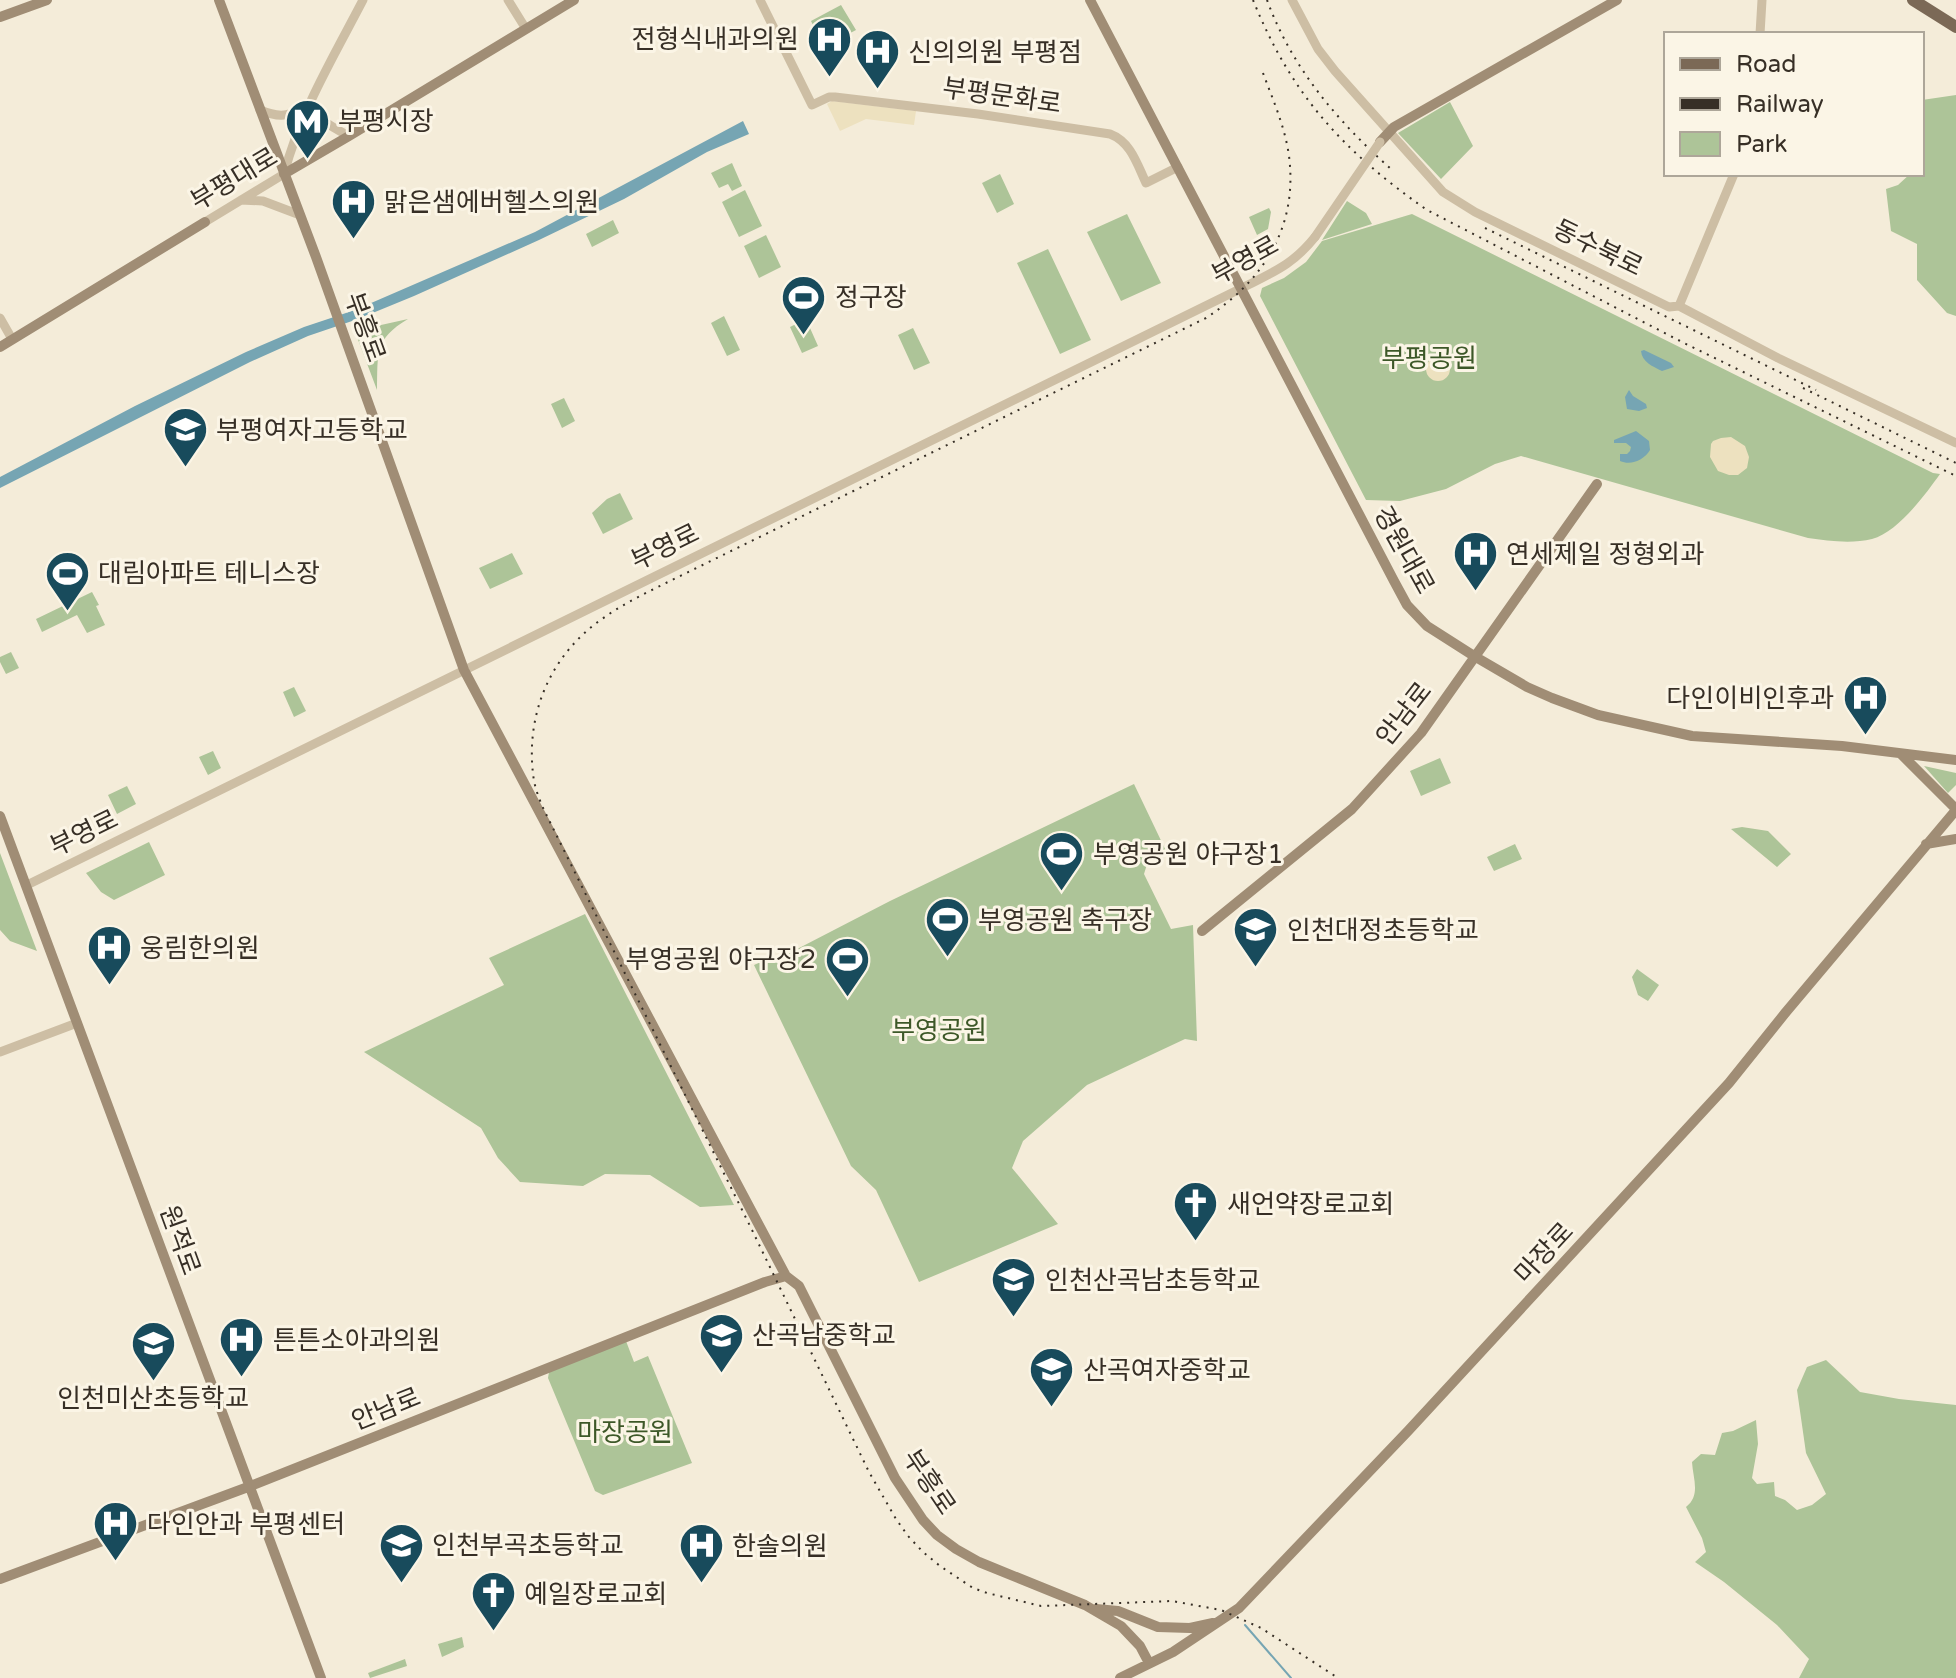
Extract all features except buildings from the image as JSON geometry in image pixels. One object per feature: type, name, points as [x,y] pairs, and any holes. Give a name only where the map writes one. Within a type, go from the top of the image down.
[{"type":"main road","points":[[0,17],[47,0]]},
{"type":"main road","name":"부흥로","points":[[219,0],[331,297],[464,670],[786,1276],[799,1286],[895,1478],[923,1520],[947,1542],[979,1562],[1092,1609],[1121,1626],[1149,1663]]},
{"type":"main road","name":"부평대로","points":[[284,174],[574,0]]},
{"type":"main road","name":"경원대로","points":[[1090,0],[1407,605],[1427,626],[1527,687],[1598,715],[1692,736],[1842,746],[1956,760]]},
{"type":"main road","points":[[1380,142],[1408,119],[1617,0]]},
{"type":"main road","points":[[1913,0],[1956,27]]},
{"type":"main road","name":"부평대로","points":[[0,347],[205,222]]},
{"type":"main road","name":"안남로","points":[[1202,931],[1352,809],[1421,733],[1597,484]]},
{"type":"main road","points":[[1901,754],[1956,810]]},
{"type":"main road","name":"마장로","points":[[1120,1678],[1173,1652],[1240,1607],[1418,1421],[1729,1083],[1956,810]]},
{"type":"main road","name":"원적로","points":[[0,816],[321,1678]]},
{"type":"main road","points":[[1926,844],[1956,839]]},
{"type":"main road","name":"안남로","points":[[0,1579],[248,1487],[786,1276]]},
{"type":"main road","points":[[1092,1609],[1118,1611],[1158,1627],[1190,1628],[1219,1622]]},
{"type":"street","points":[[284,174],[291,148],[311,103],[363,0]]},
{"type":"street","points":[[508,0],[526,29]]},
{"type":"street","name":"부평문화로","points":[[760,0],[812,105],[829,97],[838,97],[1105,133],[1127,144],[1146,183],[1178,167]]},
{"type":"street","name":"동수북로","points":[[1292,0],[1318,49],[1335,71],[1443,192],[1475,212],[1669,307],[1679,306],[1796,367],[1956,443]]},
{"type":"street","points":[[1760,32],[1762,0]]},
{"type":"street","points":[[260,110],[275,117],[298,111],[311,103]]},
{"type":"street","points":[[311,103],[325,123],[349,136]]},
{"type":"street","name":"부영로","points":[[27,885],[1284,267],[1302,253],[1315,237],[1380,142]]},
{"type":"street","name":"부평대로","points":[[205,222],[284,174]]},
{"type":"street","points":[[1679,306],[1733,176]]},
{"type":"street","points":[[241,200],[263,201],[300,215]]},
{"type":"street","points":[[0,318],[12,339]]},
{"type":"street","points":[[0,1052],[77,1023]]},
{"type":"green space","points":[[841,5],[856,30],[824,47],[811,21]]},
{"type":"green space","points":[[1956,95],[1956,316],[1947,313],[1917,280],[1917,244],[1891,231],[1886,189],[1898,185],[1908,176],[1924,176],[1924,100]]},
{"type":"green space","points":[[1450,102],[1473,146],[1441,179],[1398,133]]},
{"type":"green space","points":[[732,163],[742,186],[732,191],[728,184],[719,188],[711,173]]},
{"type":"green space","points":[[1000,174],[1014,204],[997,213],[982,183]]},
{"type":"green space","points":[[745,190],[762,226],[739,237],[722,202]]},
{"type":"green space","points":[[1347,201],[1366,213],[1372,224],[1322,240]]},
{"type":"green space","points":[[1269,208],[1268,229],[1257,235],[1249,217]]},
{"type":"green space","points":[[1127,214],[1161,283],[1121,301],[1087,232]]},
{"type":"green space","name":"부평공원","points":[[1412,214],[1940,474],[1910,512],[1891,529],[1872,539],[1856,541],[1808,538],[1521,456],[1495,464],[1446,489],[1400,501],[1366,500],[1260,296],[1262,288],[1284,278],[1306,262],[1322,241]]},
{"type":"green space","points":[[613,220],[619,233],[592,247],[586,234]]},
{"type":"green space","points":[[766,235],[781,267],[759,278],[744,246]]},
{"type":"green space","points":[[1048,249],[1091,340],[1060,354],[1017,263]]},
{"type":"green space","points":[[724,316],[740,350],[727,356],[711,323]]},
{"type":"green space","points":[[408,319],[389,333],[380,348],[377,390],[357,337],[363,329]]},
{"type":"green space","name":"정구장","points":[[806,319],[818,346],[802,353],[790,327]]},
{"type":"green space","points":[[913,328],[930,363],[914,370],[898,335]]},
{"type":"green space","points":[[564,398],[575,421],[562,428],[551,404]]},
{"type":"green space","points":[[620,493],[633,519],[603,534],[592,513],[607,499]]},
{"type":"green space","points":[[512,553],[523,574],[490,589],[479,568]]},
{"type":"green space","name":"대림아파트 테니스장","points":[[92,592],[105,625],[87,633],[77,615],[42,632],[36,619]]},
{"type":"green space","points":[[11,652],[19,668],[6,674],[0,657]]},
{"type":"green space","points":[[294,687],[306,711],[294,717],[283,692]]},
{"type":"green space","points":[[213,751],[221,768],[208,775],[199,757]]},
{"type":"green space","points":[[1440,758],[1451,783],[1421,796],[1410,771]]},
{"type":"green space","points":[[1924,766],[1956,773],[1956,785],[1948,793]]},
{"type":"green space","name":"부영공원","points":[[1134,784],[1166,851],[1148,861],[1144,874],[1171,929],[1193,925],[1197,1041],[1185,1039],[1087,1085],[1023,1141],[1012,1168],[1058,1224],[919,1282],[876,1190],[851,1166],[754,965],[774,961],[890,901]]},
{"type":"green space","points":[[127,786],[136,804],[117,814],[108,795]]},
{"type":"green space","points":[[1742,827],[1768,831],[1791,854],[1777,867],[1731,829]]},
{"type":"green space","points":[[149,842],[165,875],[114,900],[101,892],[86,873]]},
{"type":"green space","points":[[1515,844],[1522,859],[1494,871],[1487,857]]},
{"type":"green space","points":[[0,853],[37,951],[10,941],[0,930]]},
{"type":"green space","points":[[585,914],[734,1205],[700,1207],[650,1175],[605,1174],[583,1186],[520,1182],[498,1158],[481,1128],[364,1052],[504,985],[489,958]]},
{"type":"green space","points":[[1637,969],[1659,985],[1648,1001],[1638,995],[1632,977]]},
{"type":"green space","name":"마장공원","points":[[626,1341],[634,1362],[648,1356],[692,1463],[603,1495],[595,1491],[548,1378],[549,1372]]},
{"type":"green space","points":[[1826,1360],[1860,1392],[1956,1405],[1956,1678],[1799,1678],[1809,1659],[1777,1625],[1695,1562],[1706,1552],[1686,1507],[1695,1492],[1692,1462],[1701,1454],[1715,1455],[1722,1433],[1756,1420],[1758,1444],[1752,1478],[1757,1484],[1774,1482],[1775,1496],[1797,1510],[1812,1505],[1826,1494],[1806,1453],[1797,1390],[1807,1367]]},
{"type":"green space","points":[[462,1637],[464,1647],[442,1657],[438,1644]]},
{"type":"green space","points":[[405,1659],[407,1666],[370,1678],[368,1673]]},
{"type":"shaded area","points":[[832,101],[916,111],[914,125],[866,119],[840,131],[827,104]]},
{"type":"shaded area","points":[[1438,357],[1449,364],[1450,369],[1443,380],[1438,381],[1427,374],[1426,369],[1433,358]]},
{"type":"shaded area","points":[[1731,437],[1745,446],[1749,457],[1747,468],[1738,475],[1718,471],[1710,457],[1713,441]]},
{"type":"water","points":[[743,121],[749,134],[707,152],[624,199],[414,296],[308,336],[250,362],[0,488],[0,477],[135,406],[246,352],[304,327],[355,310],[535,232]]},
{"type":"water","points":[[1641,351],[1674,367],[1662,371],[1643,358]]},
{"type":"water","points":[[1629,390],[1647,408],[1639,411],[1627,409],[1625,397]]},
{"type":"water","points":[[1636,431],[1649,441],[1650,450],[1637,461],[1620,461],[1620,454],[1627,454],[1631,447],[1626,443],[1614,443],[1614,440]]},
{"type":"waterway","points":[[1245,1625],[1291,1678]]},
{"type":"railway","points":[[1253,0],[1285,65],[1323,119],[1370,166],[1427,210],[1684,343],[1956,476]]},
{"type":"railway","points":[[1267,0],[1289,48],[1318,92],[1352,132],[1391,169]]},
{"type":"railway","points":[[1263,73],[1285,135],[1289,156],[1288,206],[1273,249],[1245,287],[1206,318],[610,613],[583,634],[568,651],[544,690],[537,711],[532,757],[535,785],[544,810],[869,1472],[908,1536],[940,1566],[973,1588],[987,1593],[1041,1606],[1172,1601],[1221,1610],[1261,1628],[1338,1678]]},
{"type":"railway","points":[[1485,228],[1816,390]]},
{"type":"railway","points":[[1803,388],[1956,463]]},
{"type":"place","name":"전형식내과의원","points":[[830,78]]},
{"type":"place","name":"신의의원 부평점","points":[[877,91]]},
{"type":"place","name":"부평시장","points":[[307,160]]},
{"type":"place","name":"맑은샘에버헬스의원","points":[[353,241]]},
{"type":"place","name":"정구장","points":[[804,336]]},
{"type":"place","name":"부평여자고등학교","points":[[185,469]]},
{"type":"place","name":"연세제일 정형외과","points":[[1475,593]]},
{"type":"place","name":"대림아파트 테니스장","points":[[67,612]]},
{"type":"place","name":"다인이비인후과","points":[[1865,737]]},
{"type":"place","name":"부영공원 야구장1","points":[[1062,893]]},
{"type":"place","name":"부영공원 축구장","points":[[947,959]]},
{"type":"place","name":"인천대정초등학교","points":[[1256,969]]},
{"type":"place","name":"웅림한의원","points":[[109,987]]},
{"type":"place","name":"부영공원 야구장2","points":[[847,998]]},
{"type":"place","name":"새언약장로교회","points":[[1196,1243]]},
{"type":"place","name":"인천산곡남초등학교","points":[[1014,1319]]},
{"type":"place","name":"산곡남중학교","points":[[721,1374]]},
{"type":"place","name":"튼튼소아과의원","points":[[242,1379]]},
{"type":"place","name":"인천미산초등학교","points":[[153,1382]]},
{"type":"place","name":"산곡여자중학교","points":[[1052,1409]]},
{"type":"place","name":"다인안과 부평센터","points":[[116,1563]]},
{"type":"place","name":"인천부곡초등학교","points":[[401,1584]]},
{"type":"place","name":"한솔의원","points":[[701,1585]]},
{"type":"place","name":"예일장로교회","points":[[493,1633]]}]
